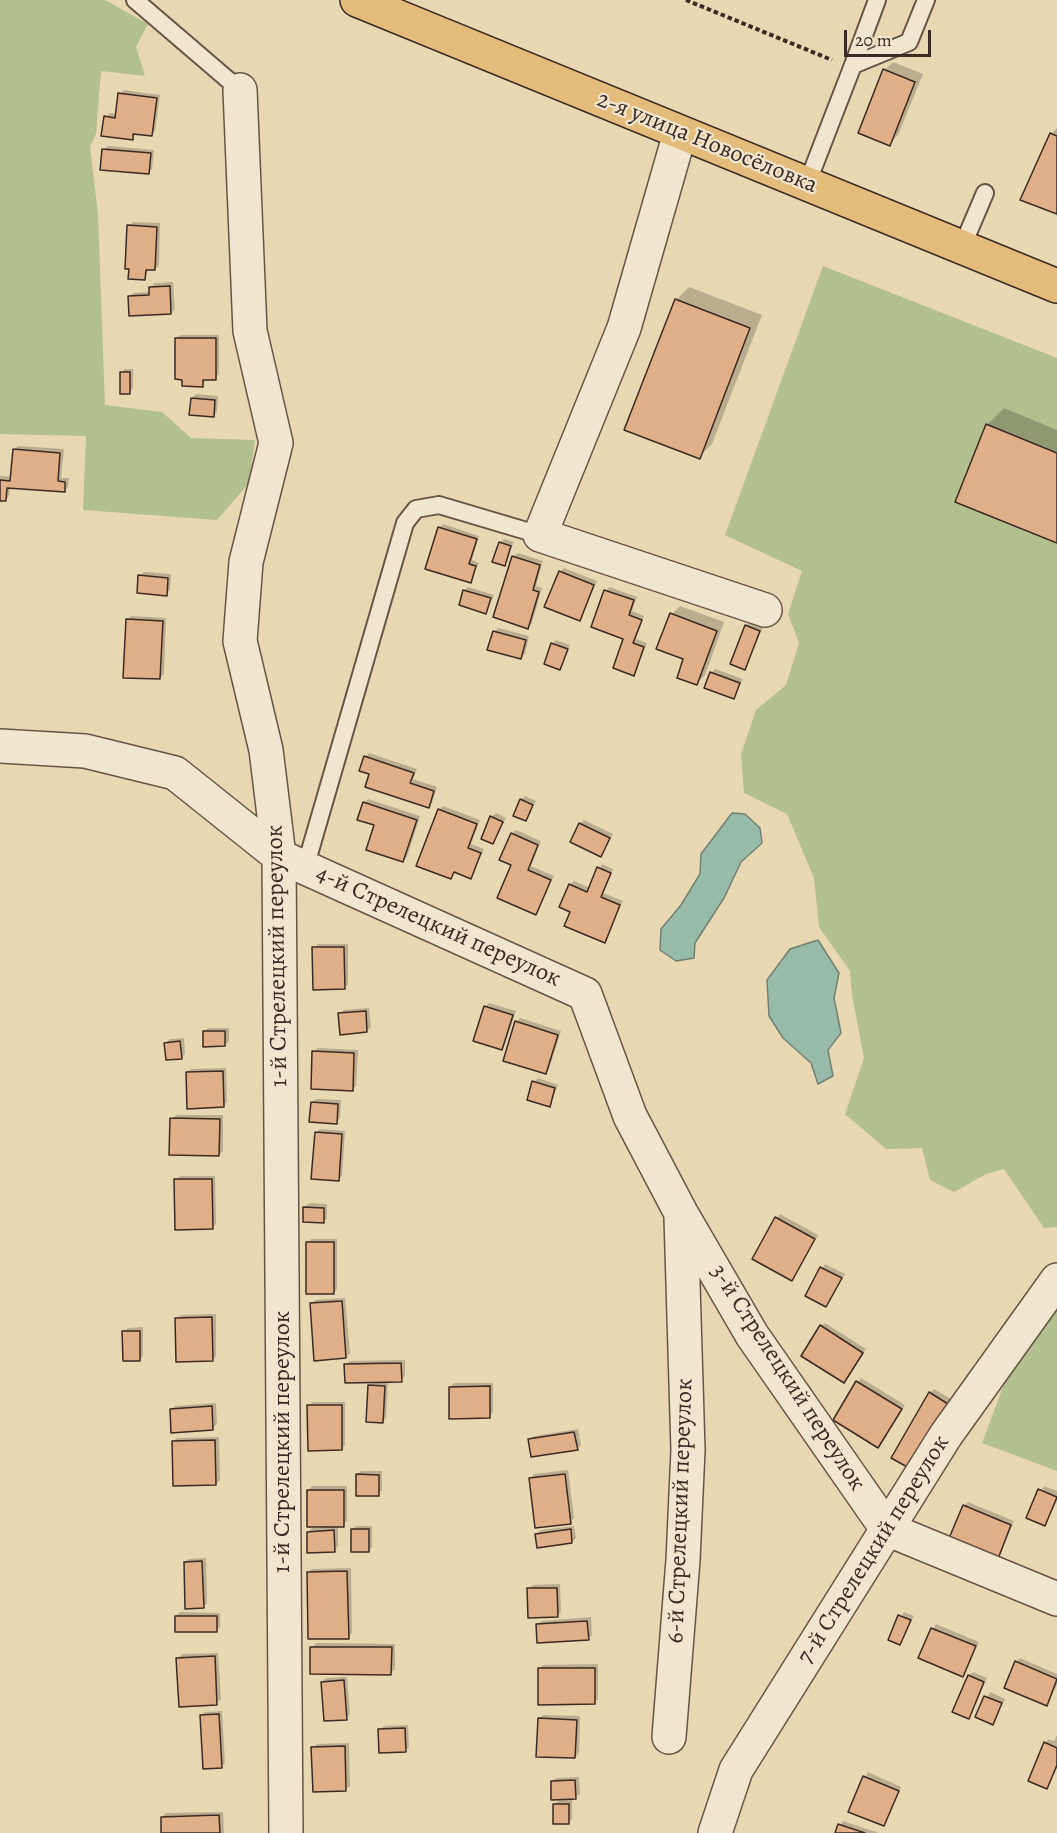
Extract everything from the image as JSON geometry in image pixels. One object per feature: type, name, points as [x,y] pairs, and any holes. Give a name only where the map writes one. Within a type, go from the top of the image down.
[{"type":"main road","name":"2-я улица Новосёловка","points":[[357,0],[1057,286]]},
{"type":"street","name":"1-й Стрелецкий переулок","points":[[240,90],[250,330],[276,443],[246,562],[240,641],[292,862],[286,1833]]},
{"type":"street","points":[[680,133],[624,328],[540,535],[765,610]]},
{"type":"street","name":"4-й Стрелецкий переулок","points":[[0,746],[85,751],[175,772],[292,862],[585,994]]},
{"type":"street","name":"3-й Стрелецкий переулок","points":[[585,994],[630,1116],[681,1213],[752,1335],[887,1529]]},
{"type":"street","name":"6-й Стрелецкий переулок","points":[[669,1737],[683,1560],[688,1450],[681,1213]]},
{"type":"street","name":"7-й Стрелецкий переулок","points":[[715,1833],[736,1770],[946,1435],[1057,1280]]},
{"type":"street","points":[[887,1529],[1057,1599]]},
{"type":"lane","points":[[135,0],[240,90]]},
{"type":"lane","points":[[807,184],[877,0]]},
{"type":"lane","points":[[853,65],[909,42],[926,0]]},
{"type":"lane","points":[[962,247],[985,193]]},
{"type":"lane","points":[[292,862],[405,523],[416,509],[439,505],[540,535]]},
{"type":"path","points":[[686,0],[843,64],[853,65]]},
{"type":"shaded area","points":[[0,0],[105,0],[148,24],[136,47],[145,76],[101,71],[96,134],[90,146],[98,214],[105,405],[162,412],[191,438],[255,440],[249,483],[217,520],[83,510],[86,436],[0,434]]},
{"type":"shaded area","points":[[823,266],[1057,358],[1057,1227],[1044,1228],[1004,1169],[986,1174],[954,1192],[930,1180],[922,1148],[886,1149],[845,1114],[864,1058],[852,995],[850,971],[819,927],[814,878],[787,814],[744,793],[741,754],[756,710],[786,685],[799,643],[788,614],[802,571],[725,535]]},
{"type":"shaded area","points":[[732,813],[745,814],[760,828],[762,843],[741,862],[724,898],[695,943],[694,958],[676,961],[660,950],[661,929],[681,905],[700,874],[701,854]]},
{"type":"shaded area","points":[[818,940],[839,973],[834,998],[841,1033],[828,1050],[833,1076],[818,1084],[811,1063],[783,1038],[769,1016],[767,980],[790,949]]},
{"type":"shaded area","points":[[1057,1304],[1057,1471],[982,1443],[1012,1363]]},
{"type":"building","points":[[883,69],[915,82],[890,146],[858,133]]},
{"type":"building","points":[[118,93],[157,98],[152,136],[133,134],[133,140],[101,136],[104,116],[115,118]]},
{"type":"building","points":[[1050,133],[1057,136],[1057,214],[1020,200]]},
{"type":"building","points":[[102,149],[151,153],[149,174],[100,170]]},
{"type":"building","points":[[127,225],[157,227],[155,270],[146,270],[145,280],[128,279],[129,269],[125,269]]},
{"type":"building","points":[[170,286],[171,314],[129,316],[128,296],[149,295],[149,287]]},
{"type":"building","points":[[675,299],[750,328],[700,459],[624,430]]},
{"type":"building","points":[[175,338],[216,338],[216,380],[203,380],[203,387],[182,386],[182,380],[175,379]]},
{"type":"building","points":[[120,372],[130,372],[130,394],[120,394]]},
{"type":"building","points":[[191,398],[215,400],[214,417],[189,415]]},
{"type":"building","points":[[986,424],[1057,453],[1057,543],[955,502]]},
{"type":"building","points":[[13,449],[60,453],[58,481],[65,482],[65,492],[7,488],[6,501],[0,501],[0,480],[10,481]]},
{"type":"building","points":[[438,527],[477,539],[469,564],[476,566],[471,583],[425,569]]},
{"type":"building","points":[[499,542],[511,546],[505,566],[492,562]]},
{"type":"building","points":[[512,556],[540,565],[533,590],[539,592],[528,629],[493,617]]},
{"type":"building","points":[[559,571],[594,585],[580,621],[544,607]]},
{"type":"building","points":[[138,575],[168,578],[167,596],[137,593]]},
{"type":"building","points":[[463,590],[491,598],[486,614],[459,605]]},
{"type":"building","points":[[604,590],[634,600],[629,615],[642,620],[633,643],[644,647],[634,676],[613,668],[623,639],[591,627]]},
{"type":"building","points":[[670,613],[717,631],[697,685],[677,678],[683,659],[656,649]]},
{"type":"building","points":[[126,619],[163,621],[160,679],[123,678]]},
{"type":"building","points":[[745,625],[760,631],[745,670],[730,664]]},
{"type":"building","points":[[493,631],[526,640],[521,659],[487,650]]},
{"type":"building","points":[[551,643],[568,649],[560,670],[544,664]]},
{"type":"building","points":[[710,672],[740,683],[734,699],[704,688]]},
{"type":"building","points":[[364,756],[414,773],[410,783],[434,791],[429,808],[365,787],[369,774],[359,771]]},
{"type":"building","points":[[520,799],[533,805],[526,821],[513,816]]},
{"type":"building","points":[[363,802],[417,820],[403,862],[366,850],[374,825],[357,820]]},
{"type":"building","points":[[438,809],[477,824],[468,848],[481,853],[471,879],[454,872],[451,879],[416,866]]},
{"type":"building","points":[[490,816],[503,822],[493,844],[481,839]]},
{"type":"building","points":[[579,823],[610,838],[601,857],[570,842]]},
{"type":"building","points":[[511,833],[538,845],[528,870],[551,880],[536,915],[497,898],[511,865],[499,860]]},
{"type":"building","points":[[597,867],[611,873],[601,897],[620,905],[605,943],[564,926],[570,912],[559,907],[569,884],[587,892]]},
{"type":"building","points":[[312,947],[344,947],[345,989],[313,990]]},
{"type":"building","points":[[484,1006],[513,1015],[502,1050],[473,1041]]},
{"type":"building","points":[[366,1011],[367,1032],[340,1035],[338,1013]]},
{"type":"building","points":[[515,1021],[558,1035],[546,1074],[503,1061]]},
{"type":"building","points":[[203,1031],[225,1031],[225,1046],[203,1047]]},
{"type":"building","points":[[180,1041],[182,1059],[166,1060],[164,1043]]},
{"type":"building","points":[[312,1051],[354,1053],[353,1091],[311,1089]]},
{"type":"building","points":[[223,1071],[224,1107],[187,1109],[186,1072]]},
{"type":"building","points":[[532,1081],[555,1088],[550,1107],[527,1100]]},
{"type":"building","points":[[311,1102],[338,1104],[337,1124],[309,1122]]},
{"type":"building","points":[[170,1118],[220,1119],[219,1156],[169,1155]]},
{"type":"building","points":[[315,1132],[342,1134],[339,1181],[311,1179]]},
{"type":"building","points":[[174,1179],[212,1179],[213,1229],[175,1230]]},
{"type":"building","points":[[303,1207],[324,1208],[324,1223],[303,1222]]},
{"type":"building","points":[[775,1217],[815,1239],[792,1281],[752,1259]]},
{"type":"building","points":[[306,1242],[334,1242],[334,1294],[306,1294]]},
{"type":"building","points":[[820,1267],[842,1278],[826,1307],[805,1296]]},
{"type":"building","points":[[342,1301],[346,1358],[314,1361],[310,1303]]},
{"type":"building","points":[[212,1317],[213,1361],[176,1362],[175,1318]]},
{"type":"building","points":[[820,1325],[863,1353],[844,1383],[801,1356]]},
{"type":"building","points":[[122,1331],[140,1331],[140,1361],[123,1361]]},
{"type":"building","points":[[401,1363],[402,1382],[345,1383],[344,1364]]},
{"type":"building","points":[[856,1381],[902,1409],[878,1448],[833,1420]]},
{"type":"building","points":[[368,1385],[385,1386],[383,1423],[366,1422]]},
{"type":"building","points":[[490,1386],[490,1418],[449,1419],[449,1387]]},
{"type":"building","points":[[929,1392],[948,1404],[911,1469],[891,1458]]},
{"type":"building","points":[[307,1405],[342,1405],[342,1450],[308,1451]]},
{"type":"building","points":[[212,1406],[213,1430],[171,1433],[170,1409]]},
{"type":"building","points":[[574,1432],[578,1450],[531,1457],[528,1439]]},
{"type":"building","points":[[215,1440],[216,1485],[173,1486],[172,1441]]},
{"type":"building","points":[[356,1474],[379,1475],[379,1496],[356,1496]]},
{"type":"building","points":[[565,1474],[571,1524],[535,1528],[529,1478]]},
{"type":"building","points":[[1038,1489],[1057,1497],[1045,1526],[1026,1518]]},
{"type":"building","points":[[307,1490],[344,1490],[344,1527],[307,1527]]},
{"type":"building","points":[[963,1505],[1011,1525],[996,1564],[947,1543]]},
{"type":"building","points":[[351,1529],[369,1529],[369,1552],[351,1552]]},
{"type":"building","points":[[571,1529],[572,1543],[537,1548],[535,1534]]},
{"type":"building","points":[[334,1530],[335,1552],[307,1553],[307,1532]]},
{"type":"building","points":[[202,1561],[204,1608],[185,1609],[184,1562]]},
{"type":"building","points":[[347,1571],[349,1639],[308,1639],[307,1572]]},
{"type":"building","points":[[527,1588],[557,1588],[558,1617],[528,1618]]},
{"type":"building","points":[[898,1615],[911,1620],[900,1645],[888,1640]]},
{"type":"building","points":[[175,1616],[217,1616],[217,1632],[175,1632]]},
{"type":"building","points":[[587,1621],[589,1640],[537,1643],[536,1624]]},
{"type":"building","points":[[931,1628],[976,1646],[963,1677],[918,1658]]},
{"type":"building","points":[[310,1647],[392,1647],[391,1675],[310,1674]]},
{"type":"building","points":[[215,1656],[217,1705],[179,1707],[176,1658]]},
{"type":"building","points":[[1015,1661],[1057,1679],[1047,1706],[1004,1688]]},
{"type":"building","points":[[538,1668],[595,1668],[595,1704],[538,1705]]},
{"type":"building","points":[[968,1675],[984,1682],[969,1719],[952,1712]]},
{"type":"building","points":[[344,1680],[347,1720],[324,1721],[321,1682]]},
{"type":"building","points":[[984,1696],[1002,1703],[993,1725],[975,1717]]},
{"type":"building","points":[[219,1714],[222,1768],[203,1769],[200,1715]]},
{"type":"building","points":[[538,1718],[577,1720],[575,1758],[536,1757]]},
{"type":"building","points":[[405,1728],[406,1752],[379,1753],[378,1729]]},
{"type":"building","points":[[1044,1742],[1057,1748],[1057,1765],[1047,1789],[1028,1781]]},
{"type":"building","points":[[345,1746],[346,1791],[313,1792],[311,1747]]},
{"type":"building","points":[[863,1776],[899,1791],[884,1826],[848,1812]]},
{"type":"building","points":[[575,1780],[576,1799],[551,1800],[551,1781]]},
{"type":"building","points":[[553,1804],[569,1804],[569,1824],[553,1824]]},
{"type":"building","points":[[219,1815],[220,1833],[161,1833],[161,1817]]},
{"type":"building","points":[[838,1824],[865,1833],[835,1833]]}]
